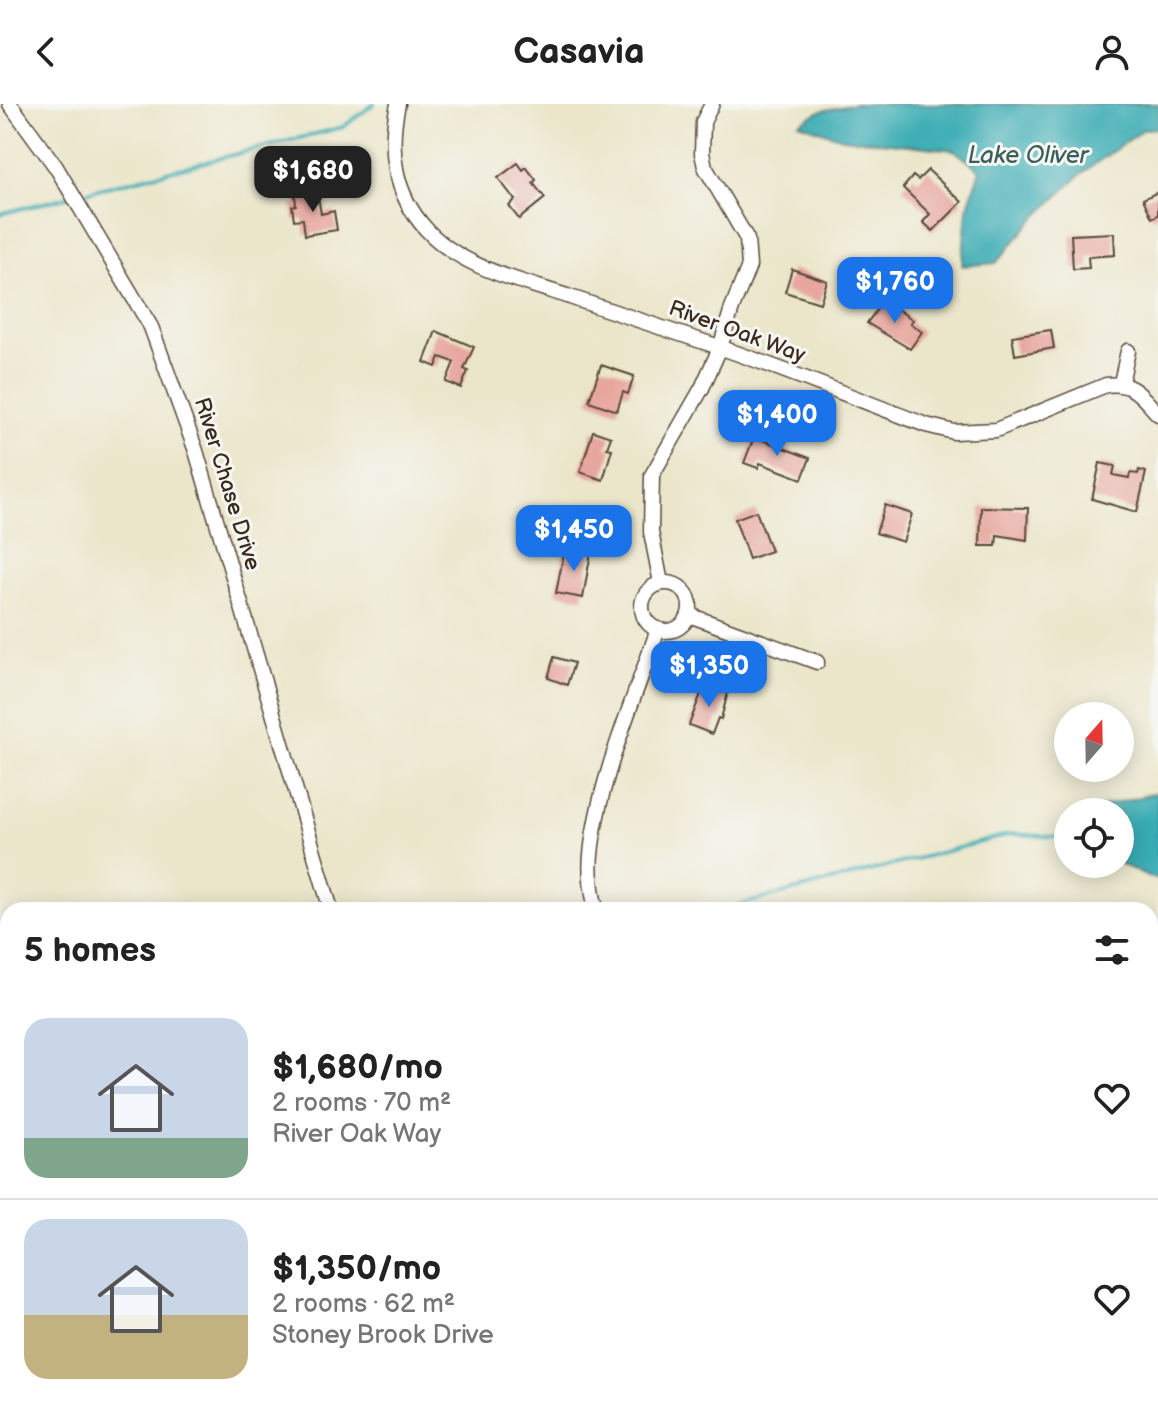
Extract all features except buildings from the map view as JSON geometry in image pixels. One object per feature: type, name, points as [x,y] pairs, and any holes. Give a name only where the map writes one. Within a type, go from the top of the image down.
[{"type":"street","name":"River Chase Drive","points":[[10,104],[56,167],[151,327],[196,451],[329,902]]},
{"type":"street","name":"River Oak Way","points":[[398,104],[394,136],[397,179],[409,206],[427,229],[449,249],[489,269],[720,348],[926,425],[954,432],[996,430],[1106,385],[1121,383]]},
{"type":"street","points":[[661,583],[651,532],[652,475],[702,388],[720,348],[749,266],[747,239],[705,167],[703,122],[712,104]]},
{"type":"street","points":[[1128,351],[1121,383],[1135,390],[1158,414]]},
{"type":"street","points":[[661,583],[682,588],[690,601],[685,622],[673,630],[658,629],[646,619],[642,605],[648,591],[661,583]]},
{"type":"street","points":[[689,615],[817,662]]},
{"type":"street","points":[[594,902],[590,882],[594,828],[607,778],[658,629]]},
{"type":"water","name":"Lake Oliver","points":[[855,104],[1158,104],[1158,128],[1144,129],[1081,174],[1031,222],[996,263],[962,266],[967,209],[980,170],[954,150],[842,138],[799,123],[820,111]]},
{"type":"water","points":[[1158,792],[1158,880],[1134,870],[1134,798]]},
{"type":"waterway","points":[[0,214],[343,127],[374,104]]},
{"type":"waterway","points":[[751,902],[1012,834],[1054,837]]}]
